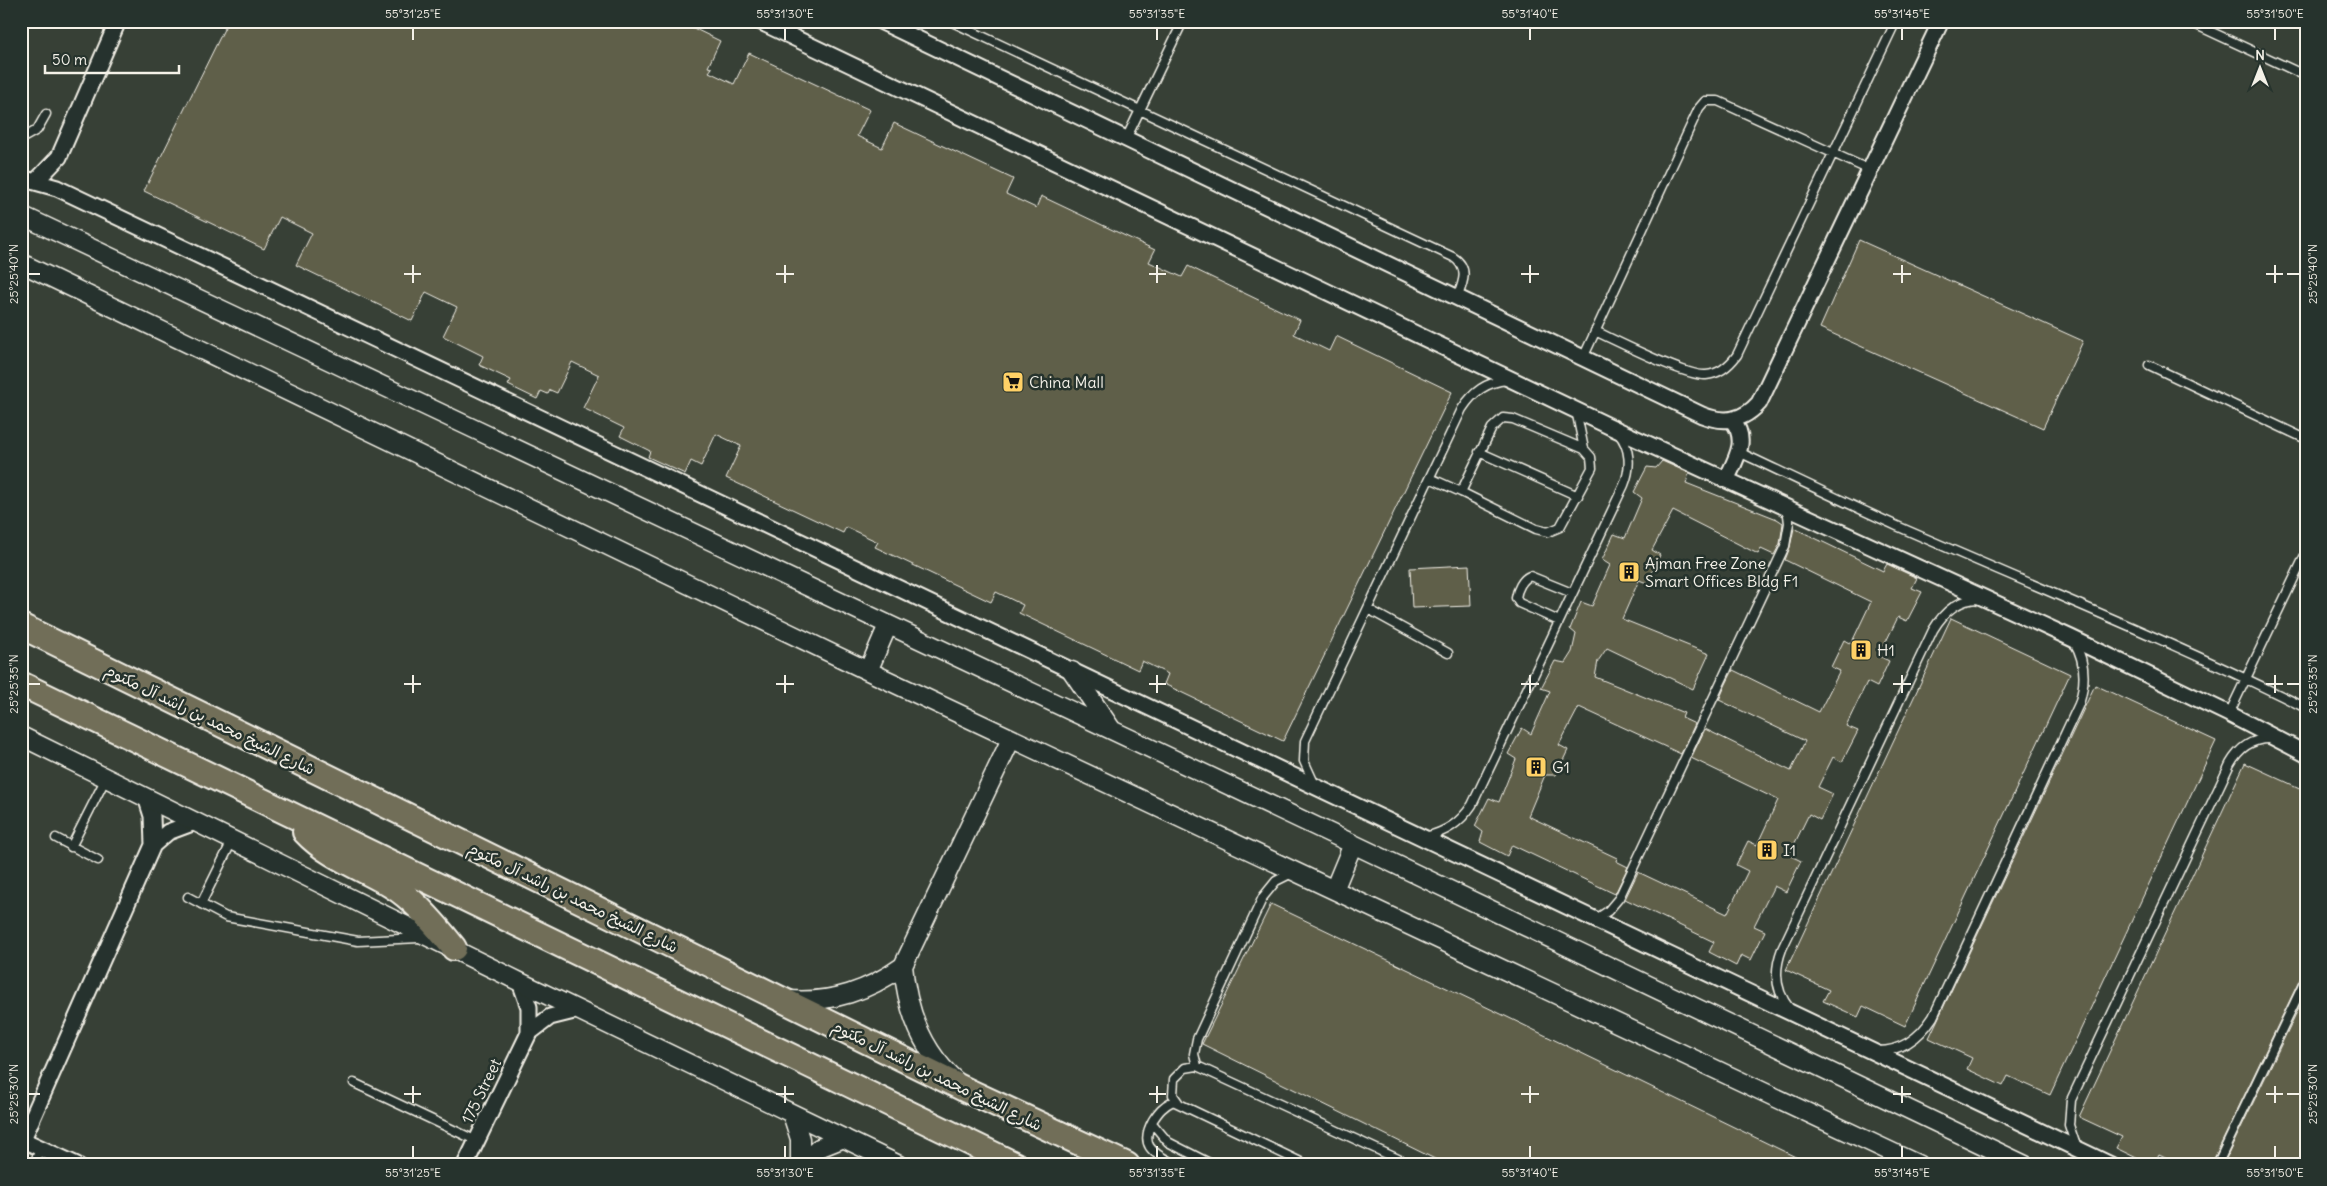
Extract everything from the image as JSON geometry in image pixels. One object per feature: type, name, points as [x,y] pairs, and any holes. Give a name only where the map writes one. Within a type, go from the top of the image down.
[{"type":"highway","name":"شارع الشيخ محمد بن راشد آل مكتوم","points":[[21,626],[966,1090],[1127,1165]]},
{"type":"highway","points":[[21,684],[1016,1165]]},
{"type":"highway","points":[[289,813],[310,837],[331,852],[393,887],[439,930],[454,948]]},
{"type":"street","points":[[36,180],[59,158],[118,21]]},
{"type":"street","points":[[759,21],[1613,428],[2071,638],[2229,714],[2306,754]]},
{"type":"street","points":[[880,21],[897,25],[1126,139],[1711,418],[1732,420],[1746,415],[1759,402],[1941,21]]},
{"type":"street","points":[[21,178],[36,180],[1425,837],[1594,920],[1793,1012],[2111,1165]]},
{"type":"street","points":[[21,215],[1353,844],[2025,1165]]},
{"type":"street","points":[[21,263],[1011,739],[1919,1165]]},
{"type":"street","points":[[1726,480],[1739,452],[1741,438],[1732,420]]},
{"type":"street","points":[[868,671],[888,625]]},
{"type":"street","points":[[1072,671],[1112,730]]},
{"type":"street","points":[[21,736],[520,982],[899,1165]]},
{"type":"street","points":[[780,999],[816,1000],[858,992],[882,981],[903,966],[1011,739]]},
{"type":"street","points":[[146,797],[152,816],[153,845]]},
{"type":"street","points":[[77,1165],[22,1139],[153,845],[168,832],[195,822]]},
{"type":"street","points":[[1334,890],[1353,844]]},
{"type":"street","points":[[903,966],[907,998],[920,1035],[938,1062],[966,1090]]},
{"type":"street","name":"175 Street","points":[[465,1165],[528,1033],[529,1007],[520,982]]},
{"type":"street","name":"175 Street","points":[[528,1033],[550,1017],[578,1010]]},
{"type":"street","points":[[792,1114],[800,1139],[800,1165]]},
{"type":"street","points":[[800,1165],[819,1148],[844,1138]]},
{"type":"lane","points":[[950,21],[1454,257],[1462,265],[1464,276],[1457,298]]},
{"type":"lane","points":[[1126,139],[1183,21]]},
{"type":"lane","points":[[1595,331],[1695,375],[1715,374],[1724,370],[1737,355],[1896,21]]},
{"type":"lane","points":[[2188,21],[2306,76]]},
{"type":"lane","points":[[1583,358],[1699,108],[1705,101],[1718,101],[1870,170]]},
{"type":"lane","points":[[21,139],[37,130],[46,114]]},
{"type":"lane","points":[[2149,365],[2306,440]]},
{"type":"lane","points":[[1317,787],[1306,770],[1304,761],[1305,742],[1430,478],[1469,399],[1487,384],[1511,379]]},
{"type":"lane","points":[[1576,410],[1584,450]]},
{"type":"lane","points":[[1430,478],[1536,529],[1548,532],[1564,523],[1592,468],[1591,457],[1584,450],[1508,418],[1494,423],[1461,492]]},
{"type":"lane","points":[[1425,837],[1442,832],[1457,823],[1472,805],[1628,476],[1629,465],[1625,445],[1613,428]]},
{"type":"lane","points":[[1480,452],[1578,496]]},
{"type":"lane","points":[[1739,452],[1897,525],[2246,678],[2306,708]]},
{"type":"lane","points":[[1594,920],[1608,911],[1619,898],[1785,546],[1789,523],[1787,507]]},
{"type":"lane","points":[[2229,714],[2304,563],[2306,553]]},
{"type":"lane","points":[[1559,621],[1519,603],[1516,594],[1524,579],[1530,576],[1572,593]]},
{"type":"lane","points":[[1793,1012],[1780,993],[1776,971],[1778,959],[1791,931],[1936,625],[1946,612],[1955,606],[1965,601],[1986,598]]},
{"type":"lane","points":[[1368,610],[1448,653]]},
{"type":"lane","points":[[1873,1051],[1885,1051],[1908,1043],[1918,1036],[1933,1017],[2079,704],[2084,681],[2084,670],[2081,658],[2071,638]]},
{"type":"lane","points":[[2076,1148],[2069,1125],[2071,1100],[2234,755],[2250,743],[2268,739],[2278,741]]},
{"type":"lane","points":[[71,847],[106,778]]},
{"type":"lane","points":[[56,838],[98,860]]},
{"type":"lane","points":[[201,904],[233,840]]},
{"type":"lane","points":[[1197,1066],[1194,1054],[1197,1039],[1263,897],[1276,881],[1295,872]]},
{"type":"lane","points":[[188,897],[226,916],[358,941],[431,937]]},
{"type":"lane","points":[[2217,1165],[2306,978]]},
{"type":"lane","points":[[1178,1102],[1173,1095],[1174,1080],[1185,1068],[1197,1066],[1411,1165]]},
{"type":"lane","points":[[354,1083],[477,1141]]},
{"type":"lane","points":[[1176,1165],[1151,1149],[1146,1137],[1163,1106],[1173,1101],[1307,1165]]},
{"type":"lane","points":[[1152,1123],[1168,1142],[1213,1165]]},
{"type":"lane","points":[[33,1165],[41,1148]]},
{"type":"building","name":"China Mall","points":[[228,21],[679,21],[720,41],[708,67],[712,68],[709,72],[734,84],[749,53],[870,110],[857,136],[882,148],[894,123],[1013,179],[1006,194],[1036,208],[1041,196],[1155,250],[1149,262],[1182,277],[1188,266],[1300,320],[1294,334],[1329,351],[1336,336],[1452,392],[1283,741],[1164,684],[1168,674],[1142,661],[1138,670],[1019,613],[1023,605],[996,592],[991,602],[875,547],[878,542],[846,527],[843,533],[726,478],[741,446],[716,434],[701,466],[691,461],[685,474],[648,457],[650,451],[620,436],[624,428],[583,408],[599,375],[572,362],[557,393],[550,390],[548,394],[541,391],[537,399],[508,385],[511,380],[479,365],[483,356],[443,336],[457,307],[426,292],[412,321],[296,265],[312,233],[280,217],[264,249],[144,191]]},
{"type":"building","points":[[1859,240],[2083,341],[2043,428],[1820,328]]},
{"type":"building","points":[[1662,461],[1689,473],[1686,483],[1783,523],[1780,544],[1774,555],[1761,549],[1758,554],[1673,511],[1652,550],[1660,555],[1647,583],[1639,580],[1622,619],[1709,654],[1693,689],[1607,648],[1598,661],[1595,677],[1684,713],[1682,718],[1695,724],[1681,754],[1579,707],[1559,745],[1568,750],[1556,775],[1545,775],[1528,816],[1617,858],[1616,861],[1628,867],[1615,894],[1512,845],[1507,856],[1480,842],[1483,832],[1475,826],[1489,798],[1499,802],[1516,759],[1508,754],[1522,728],[1531,734],[1550,691],[1541,688],[1555,661],[1565,663],[1572,652],[1576,634],[1570,629],[1581,602],[1592,606],[1610,565],[1602,560],[1614,534],[1625,538],[1642,498],[1634,492],[1647,467],[1656,468]]},
{"type":"building","points":[[1794,528],[1883,571],[1887,564],[1917,578],[1912,588],[1922,592],[1907,621],[1898,617],[1879,656],[1889,661],[1877,687],[1867,682],[1846,726],[1858,731],[1842,762],[1833,757],[1818,787],[1833,794],[1820,820],[1809,814],[1789,855],[1801,861],[1786,892],[1774,886],[1754,926],[1765,931],[1751,960],[1741,955],[1736,966],[1709,952],[1714,942],[1625,899],[1638,872],[1727,914],[1748,871],[1736,865],[1748,841],[1757,845],[1778,800],[1691,758],[1705,729],[1791,771],[1805,741],[1719,700],[1725,686],[1733,670],[1819,712],[1840,671],[1831,667],[1844,640],[1851,644],[1871,602],[1785,560]]},
{"type":"building","points":[[1469,565],[1471,606],[1412,608],[1410,568]]},
{"type":"building","points":[[1951,618],[2070,674],[1905,1026],[1863,1006],[1858,1017],[1823,1001],[1829,990],[1786,970]]},
{"type":"building","points":[[2095,685],[2216,741],[2050,1095],[2008,1076],[2003,1086],[1967,1069],[1972,1058],[1929,1038]]},
{"type":"building","points":[[2245,763],[2306,791],[2306,973],[2301,977],[2211,1165],[2180,1165],[2159,1155],[2154,1165],[2151,1165],[2116,1148],[2122,1137],[2079,1117]]},
{"type":"building","points":[[1271,904],[1812,1165],[1447,1165],[1202,1044]]},
{"type":"building","points":[[2306,993],[2306,1165],[2223,1165]]},
{"type":"place","name":"China Mall","points":[[1013,382]]},
{"type":"place","name":"Ajman Free Zone Smart Offices Bldg F1","points":[[1629,572]]},
{"type":"place","name":"H1","points":[[1861,650]]},
{"type":"place","name":"G1","points":[[1536,767]]},
{"type":"place","name":"I1","points":[[1767,850]]}]
